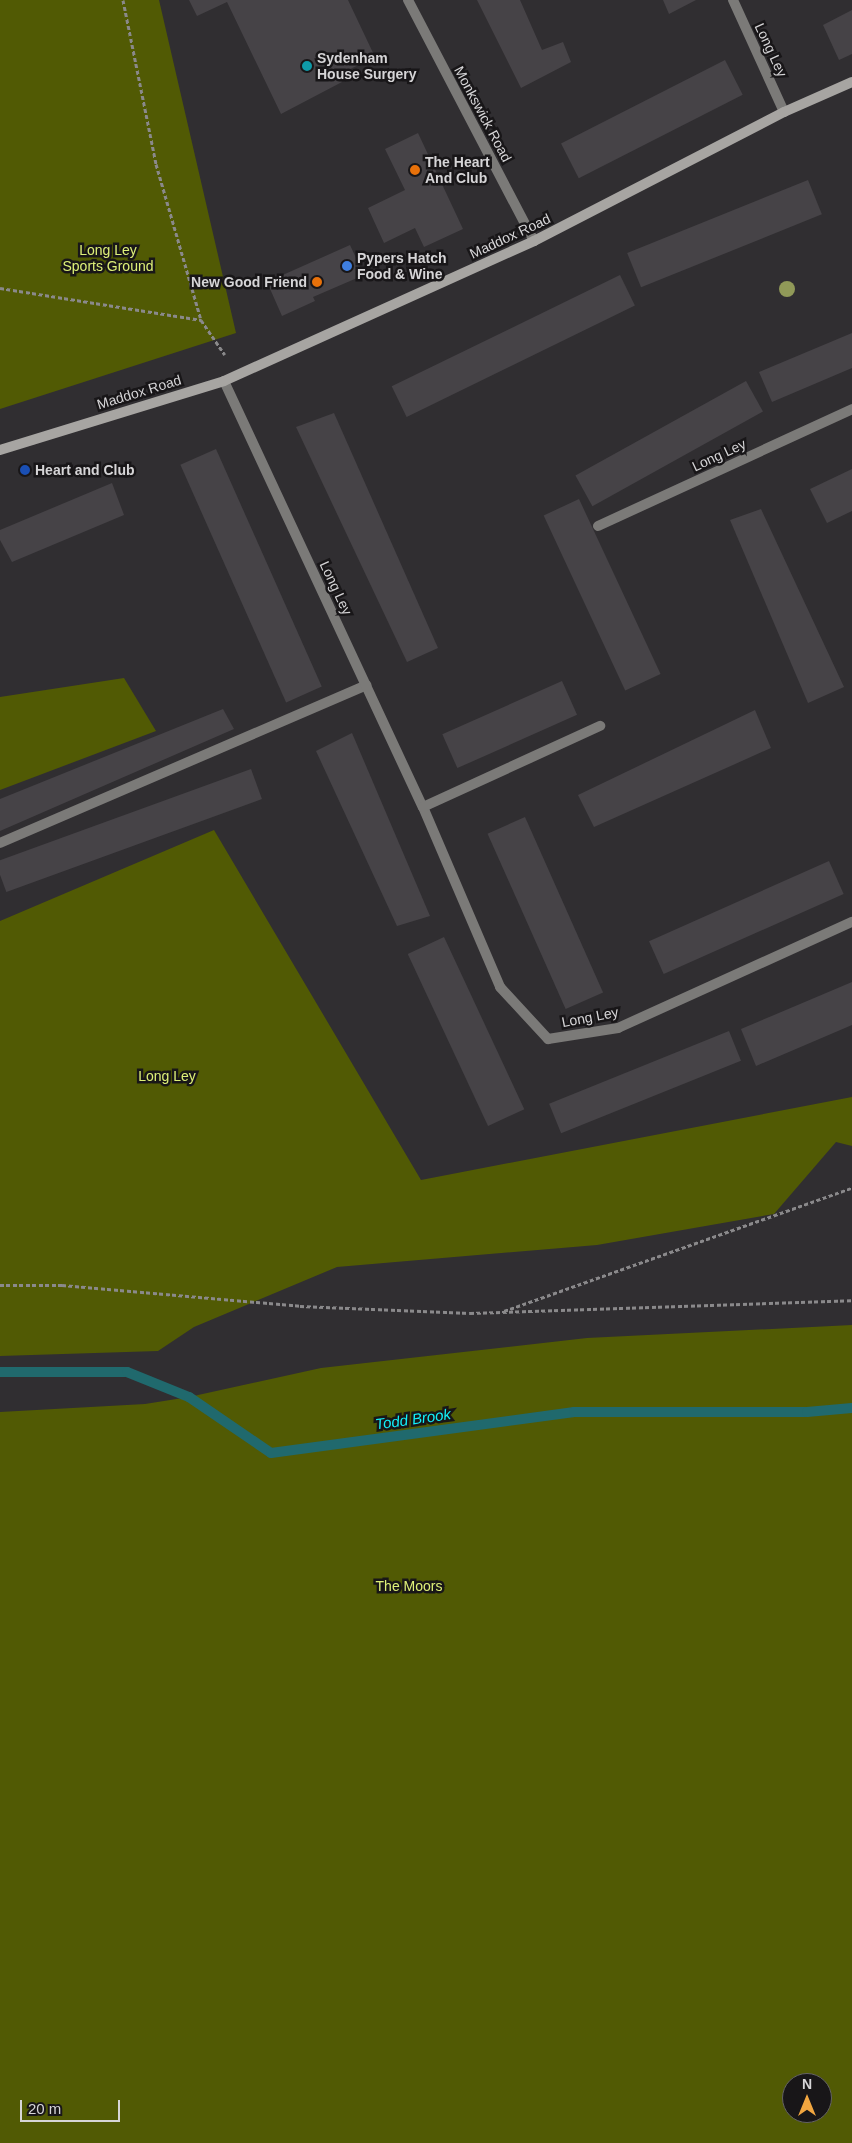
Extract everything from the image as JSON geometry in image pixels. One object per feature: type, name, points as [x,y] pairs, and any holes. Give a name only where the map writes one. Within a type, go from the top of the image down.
[{"type":"street","name":"Monkswick Road","points":[[408,0],[534,241]]},
{"type":"street","name":"Long Ley","points":[[733,0],[784,112]]},
{"type":"street","name":"Maddox Road","points":[[0,450],[239,374],[534,241],[784,112],[852,82]]},
{"type":"street","name":"Long Ley","points":[[224,380],[423,807],[500,988],[548,1039],[618,1028],[852,922]]},
{"type":"street","name":"Long Ley","points":[[598,526],[852,409]]},
{"type":"street","points":[[0,843],[366,685]]},
{"type":"street","points":[[423,807],[600,726]]},
{"type":"path","points":[[123,0],[156,164],[201,320],[239,374]]},
{"type":"path","points":[[0,288],[201,320]]},
{"type":"path","points":[[499,1313],[852,1188]]},
{"type":"path","points":[[0,1285],[62,1285],[300,1306],[499,1313],[852,1300]]},
{"type":"green space","name":"Long Ley Sports Ground","points":[[0,0],[159,0],[236,333],[0,409]]},
{"type":"green space","points":[[124,678],[156,731],[0,790],[0,697]]},
{"type":"green space","name":"Long Ley","points":[[214,830],[421,1180],[852,1097],[852,1146],[836,1142],[774,1214],[597,1245],[337,1267],[194,1327],[158,1351],[0,1356],[0,921]]},
{"type":"green space","name":"The Moors","points":[[852,1325],[852,2143],[0,2143],[0,1412],[145,1404],[189,1397],[321,1368],[587,1338]]},
{"type":"building","name":"Sydenham House Surgery","points":[[189,0],[348,0],[375,57],[338,75],[342,82],[281,114],[227,2],[197,16]]},
{"type":"building","points":[[477,0],[520,0],[542,50],[563,42],[571,62],[521,88]]},
{"type":"building","points":[[663,0],[696,0],[669,14]]},
{"type":"building","points":[[852,10],[852,54],[839,60],[823,25]]},
{"type":"building","points":[[725,60],[743,95],[579,178],[561,144]]},
{"type":"building","name":"The Heart And Club","points":[[418,133],[463,229],[424,247],[415,228],[384,243],[368,208],[405,190],[385,149]]},
{"type":"building","points":[[808,180],[822,214],[641,287],[627,253]]},
{"type":"building","points":[[350,245],[364,275],[313,297],[315,301],[282,316],[267,282]]},
{"type":"building","points":[[620,275],[635,306],[407,417],[392,386]]},
{"type":"building","points":[[852,333],[852,368],[772,402],[759,372]]},
{"type":"building","points":[[746,381],[763,412],[592,506],[575,476]]},
{"type":"building","points":[[334,413],[438,648],[407,662],[296,427]]},
{"type":"building","points":[[216,449],[322,687],[286,702],[180,465]]},
{"type":"building","points":[[852,469],[852,511],[827,523],[810,489]]},
{"type":"building","points":[[112,483],[124,515],[12,562],[0,540],[0,530]]},
{"type":"building","points":[[579,499],[661,674],[625,690],[544,515]]},
{"type":"building","points":[[761,509],[844,687],[808,703],[730,520]]},
{"type":"building","points":[[562,681],[577,715],[457,768],[442,734]]},
{"type":"building","points":[[223,709],[234,729],[0,831],[0,799]]},
{"type":"building","points":[[755,710],[771,748],[594,827],[578,795]]},
{"type":"building","points":[[352,733],[430,916],[397,926],[316,751]]},
{"type":"building","points":[[251,769],[262,799],[6,892],[0,875],[0,860]]},
{"type":"building","points":[[525,817],[603,992],[566,1009],[488,834]]},
{"type":"building","points":[[829,861],[844,894],[664,974],[649,941]]},
{"type":"building","points":[[444,937],[524,1109],[488,1126],[408,954]]},
{"type":"building","points":[[852,982],[852,1025],[756,1066],[741,1029]]},
{"type":"building","points":[[729,1031],[741,1061],[561,1133],[549,1104]]},
{"type":"waterway","name":"Todd Brook","points":[[0,1372],[127,1372],[189,1397],[271,1453],[574,1412],[807,1412],[852,1408]]},
{"type":"place","name":"Sydenham House Surgery","points":[[307,66]]},
{"type":"place","name":"The Heart And Club","points":[[415,170]]},
{"type":"place","name":"Pypers Hatch Food & Wine","points":[[347,266]]},
{"type":"place","name":"New Good Friend","points":[[317,282]]},
{"type":"place","name":"Heart and Club","points":[[25,470]]}]
